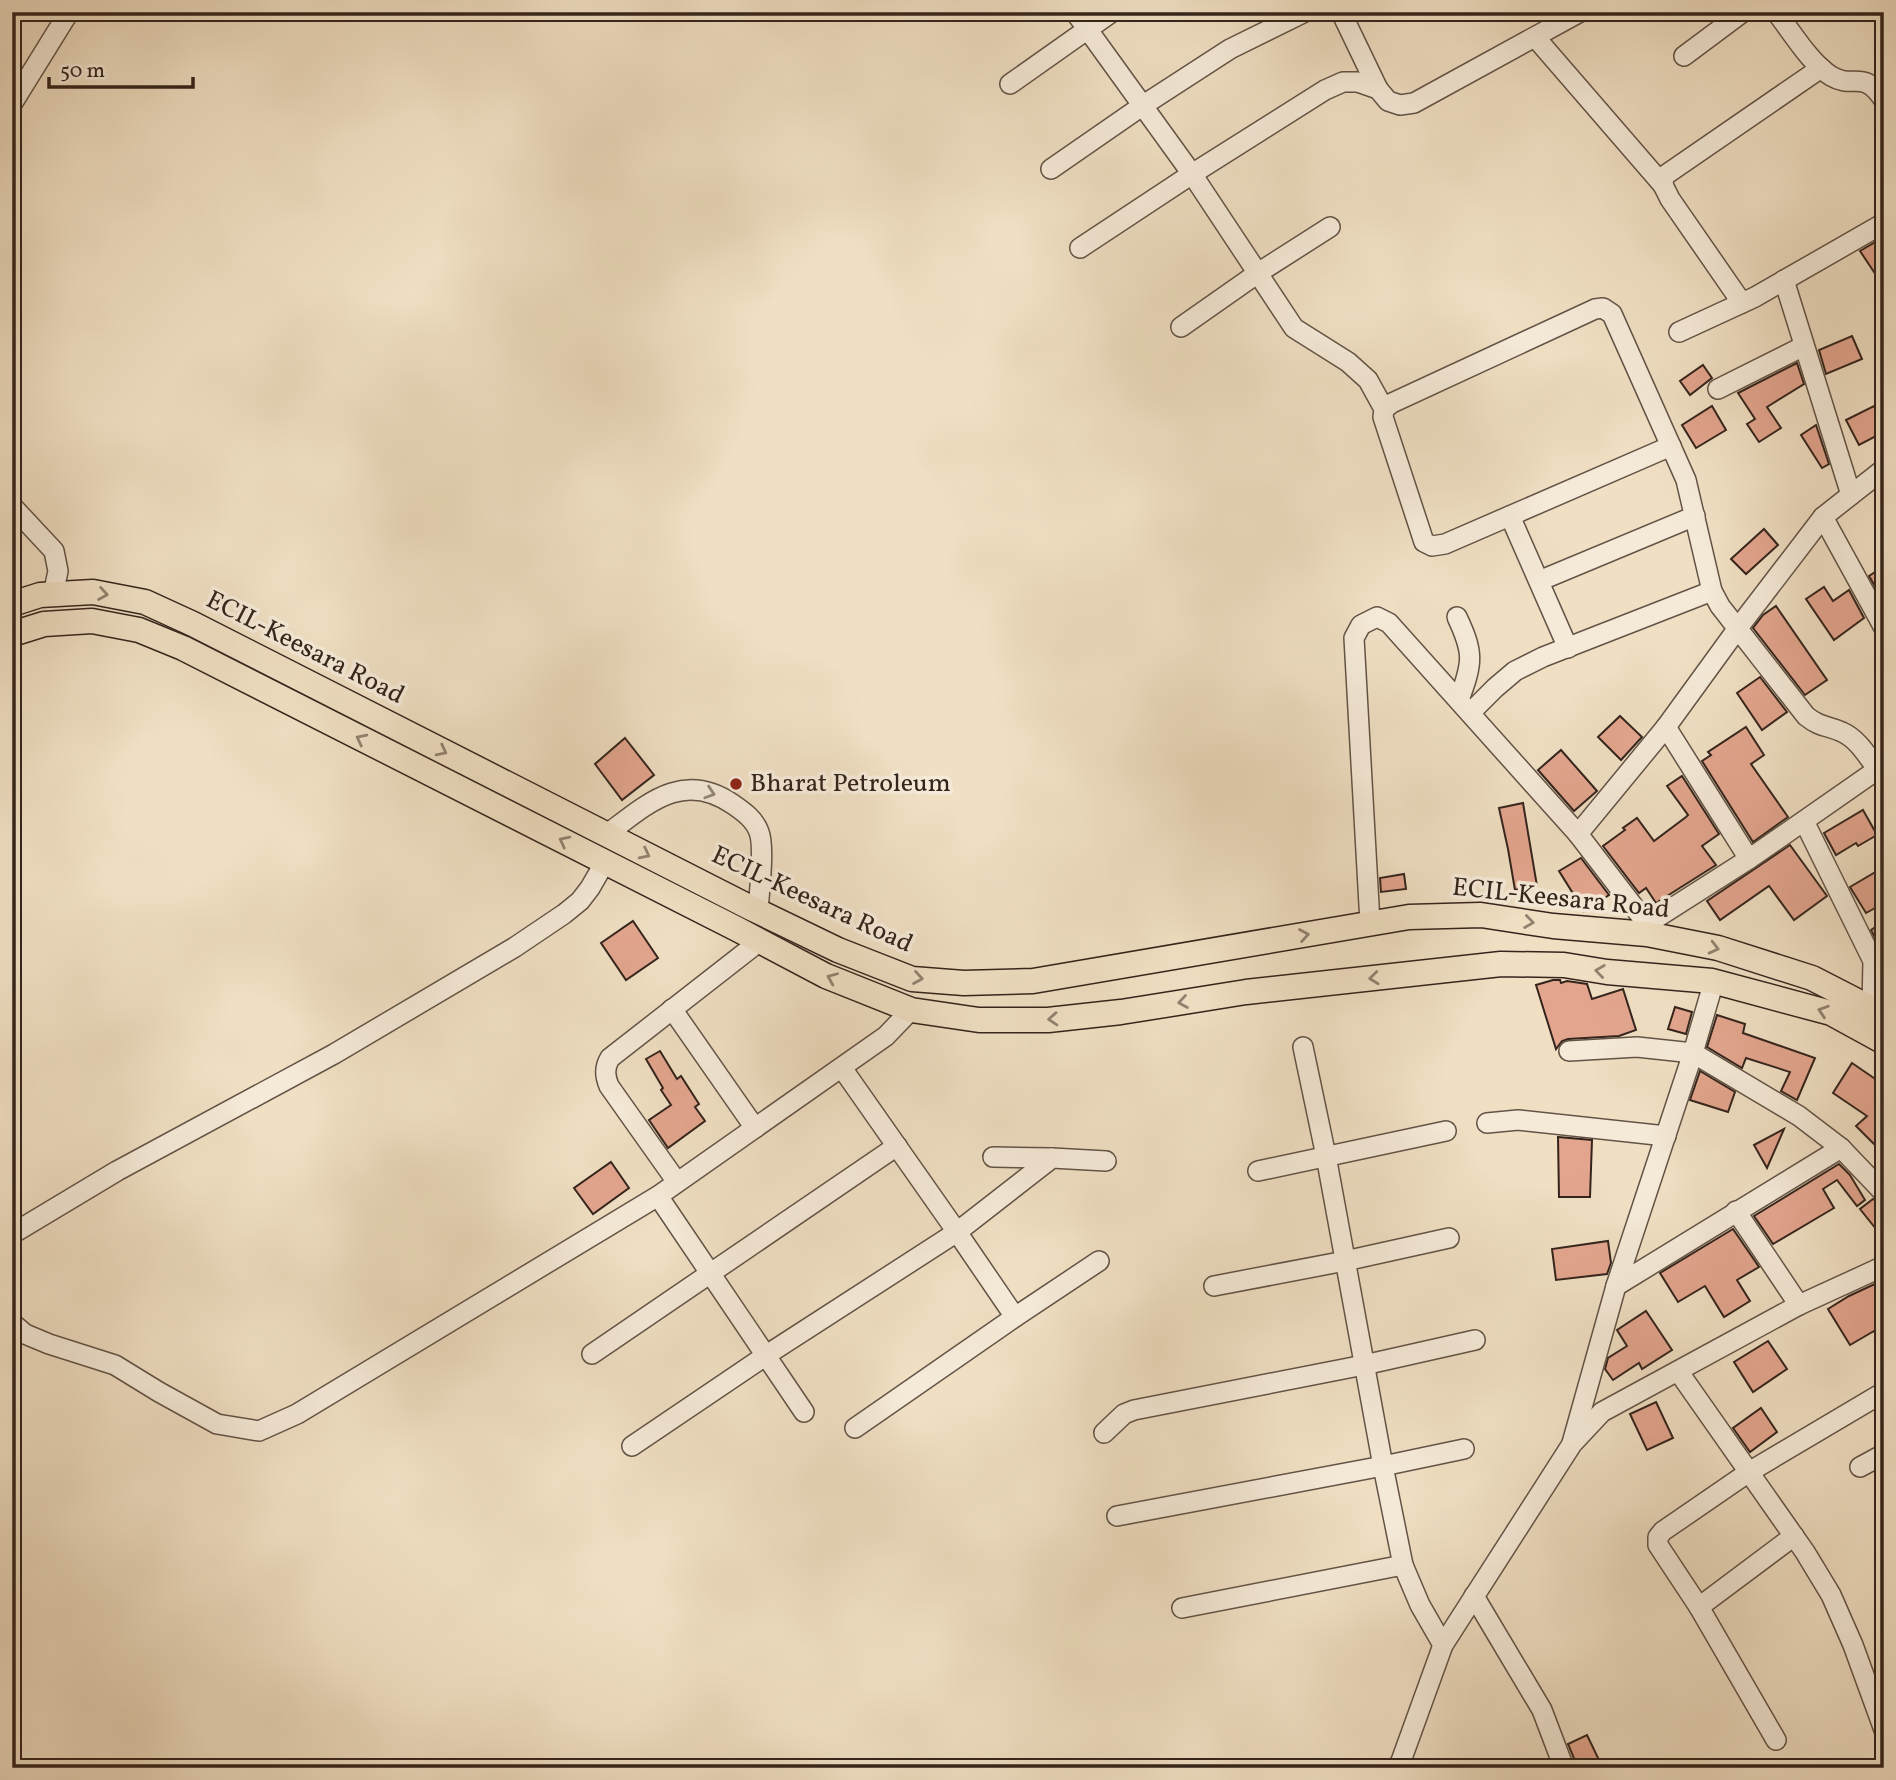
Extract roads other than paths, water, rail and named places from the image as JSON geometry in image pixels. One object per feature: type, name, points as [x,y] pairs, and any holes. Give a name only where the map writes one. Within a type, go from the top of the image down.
[{"type":"main road","name":"ECIL-Keesara Road","points":[[12,604],[40,595],[93,592],[145,602],[758,912],[838,950],[912,979],[964,983],[1033,981],[1409,917],[1481,915],[1553,926],[1647,929],[1812,978],[1878,1011]]},
{"type":"main road","points":[[12,634],[44,624],[92,621],[139,630],[183,649],[827,976],[911,1010],[979,1020],[1048,1020],[1121,1012],[1246,992],[1501,964],[1564,965],[1607,972],[1714,981],[1831,1013],[1884,1042]]},
{"type":"main road","points":[[758,912],[761,941]]},
{"type":"street","points":[[12,104],[69,12]]},
{"type":"street","points":[[1075,12],[1192,174],[1294,328],[1348,362],[1368,380],[1384,409]]},
{"type":"street","points":[[1010,84],[1112,12]]},
{"type":"street","points":[[1051,169],[1230,49],[1305,12]]},
{"type":"street","points":[[1341,12],[1378,89],[1388,101],[1400,106],[1413,103],[1580,12]]},
{"type":"street","points":[[1684,56],[1743,12]]},
{"type":"street","points":[[1776,12],[1821,68],[1842,81],[1867,82],[1884,100]]},
{"type":"street","points":[[1535,37],[1663,185],[1742,303]]},
{"type":"street","points":[[1663,185],[1664,176],[1673,168],[1821,68]]},
{"type":"street","points":[[1080,248],[1325,90],[1343,82],[1359,82],[1378,89]]},
{"type":"street","points":[[1679,332],[1742,303],[1884,223]]},
{"type":"street","points":[[1181,327],[1330,227]]},
{"type":"street","points":[[1784,280],[1851,495]]},
{"type":"street","points":[[1370,923],[1353,638],[1361,625],[1377,617],[1389,623],[1578,834],[1647,929],[1881,767],[1846,733],[1818,725],[1806,716],[1720,606],[1712,591],[1686,481],[1671,446],[1612,314],[1603,308],[1595,309],[1392,403],[1384,409],[1382,417],[1419,531],[1424,542],[1432,547],[1445,544],[1671,446]]},
{"type":"street","points":[[1717,389],[1804,346]]},
{"type":"street","points":[[1578,834],[1666,727],[1823,517],[1884,469]]},
{"type":"street","points":[[12,506],[54,551],[58,571],[53,594]]},
{"type":"street","points":[[1510,516],[1568,648]]},
{"type":"street","points":[[1539,581],[1695,516]]},
{"type":"street","points":[[1823,517],[1884,628]]},
{"type":"street","points":[[1465,706],[1515,671],[1544,657],[1712,591]]},
{"type":"street","points":[[1457,617],[1468,641],[1471,659],[1465,706]]},
{"type":"street","points":[[1666,727],[1749,859]]},
{"type":"street","points":[[606,835],[657,799],[677,791],[700,789],[720,796],[748,815],[759,830],[761,845],[758,912]]},
{"type":"street","points":[[1804,821],[1873,961],[1878,1011]]},
{"type":"street","points":[[12,1234],[117,1171],[334,1054],[515,947],[580,901],[605,862]]},
{"type":"street","points":[[677,1182],[609,1086],[606,1068],[610,1058],[761,941]]},
{"type":"street","points":[[1572,1444],[1616,1286],[1714,981]]},
{"type":"street","points":[[672,1009],[755,1128]]},
{"type":"street","points":[[12,1323],[25,1334],[48,1344],[115,1366],[217,1424],[259,1431],[297,1413],[658,1196],[886,1036],[911,1010]]},
{"type":"street","points":[[1303,1047],[1403,1565],[1420,1605],[1443,1645]]},
{"type":"street","points":[[1569,1051],[1637,1047],[1693,1053],[1799,1116],[1841,1148],[1884,1192]]},
{"type":"street","points":[[842,1068],[1014,1317]]},
{"type":"street","points":[[1487,1123],[1518,1120],[1666,1136]]},
{"type":"street","points":[[1258,1171],[1446,1131]]},
{"type":"street","points":[[592,1354],[897,1146]]},
{"type":"street","points":[[1616,1286],[1841,1148]]},
{"type":"street","points":[[992,1157],[1106,1161]]},
{"type":"street","points":[[632,1446],[957,1232],[1052,1158]]},
{"type":"street","points":[[658,1196],[804,1412]]},
{"type":"street","points":[[1736,1211],[1798,1305]]},
{"type":"street","points":[[1214,1286],[1450,1238]]},
{"type":"street","points":[[855,1428],[1098,1261]]},
{"type":"street","points":[[1401,1765],[1443,1645],[1572,1444],[1602,1412],[1798,1305],[1883,1268]]},
{"type":"street","points":[[1104,1433],[1124,1414],[1135,1410],[1364,1365],[1475,1340]]},
{"type":"street","points":[[1678,1371],[1794,1536],[1831,1595],[1853,1645],[1884,1730]]},
{"type":"street","points":[[1776,1740],[1699,1607],[1658,1545],[1658,1537],[1749,1472],[1884,1392]]},
{"type":"street","points":[[1116,1516],[1464,1449]]},
{"type":"street","points":[[1860,1467],[1884,1454]]},
{"type":"street","points":[[1699,1607],[1794,1536]]},
{"type":"street","points":[[1182,1608],[1403,1565]]},
{"type":"street","points":[[1474,1596],[1542,1710],[1564,1768]]},
{"type":"place","name":"Bharat Petroleum","points":[[736,784]]}]
